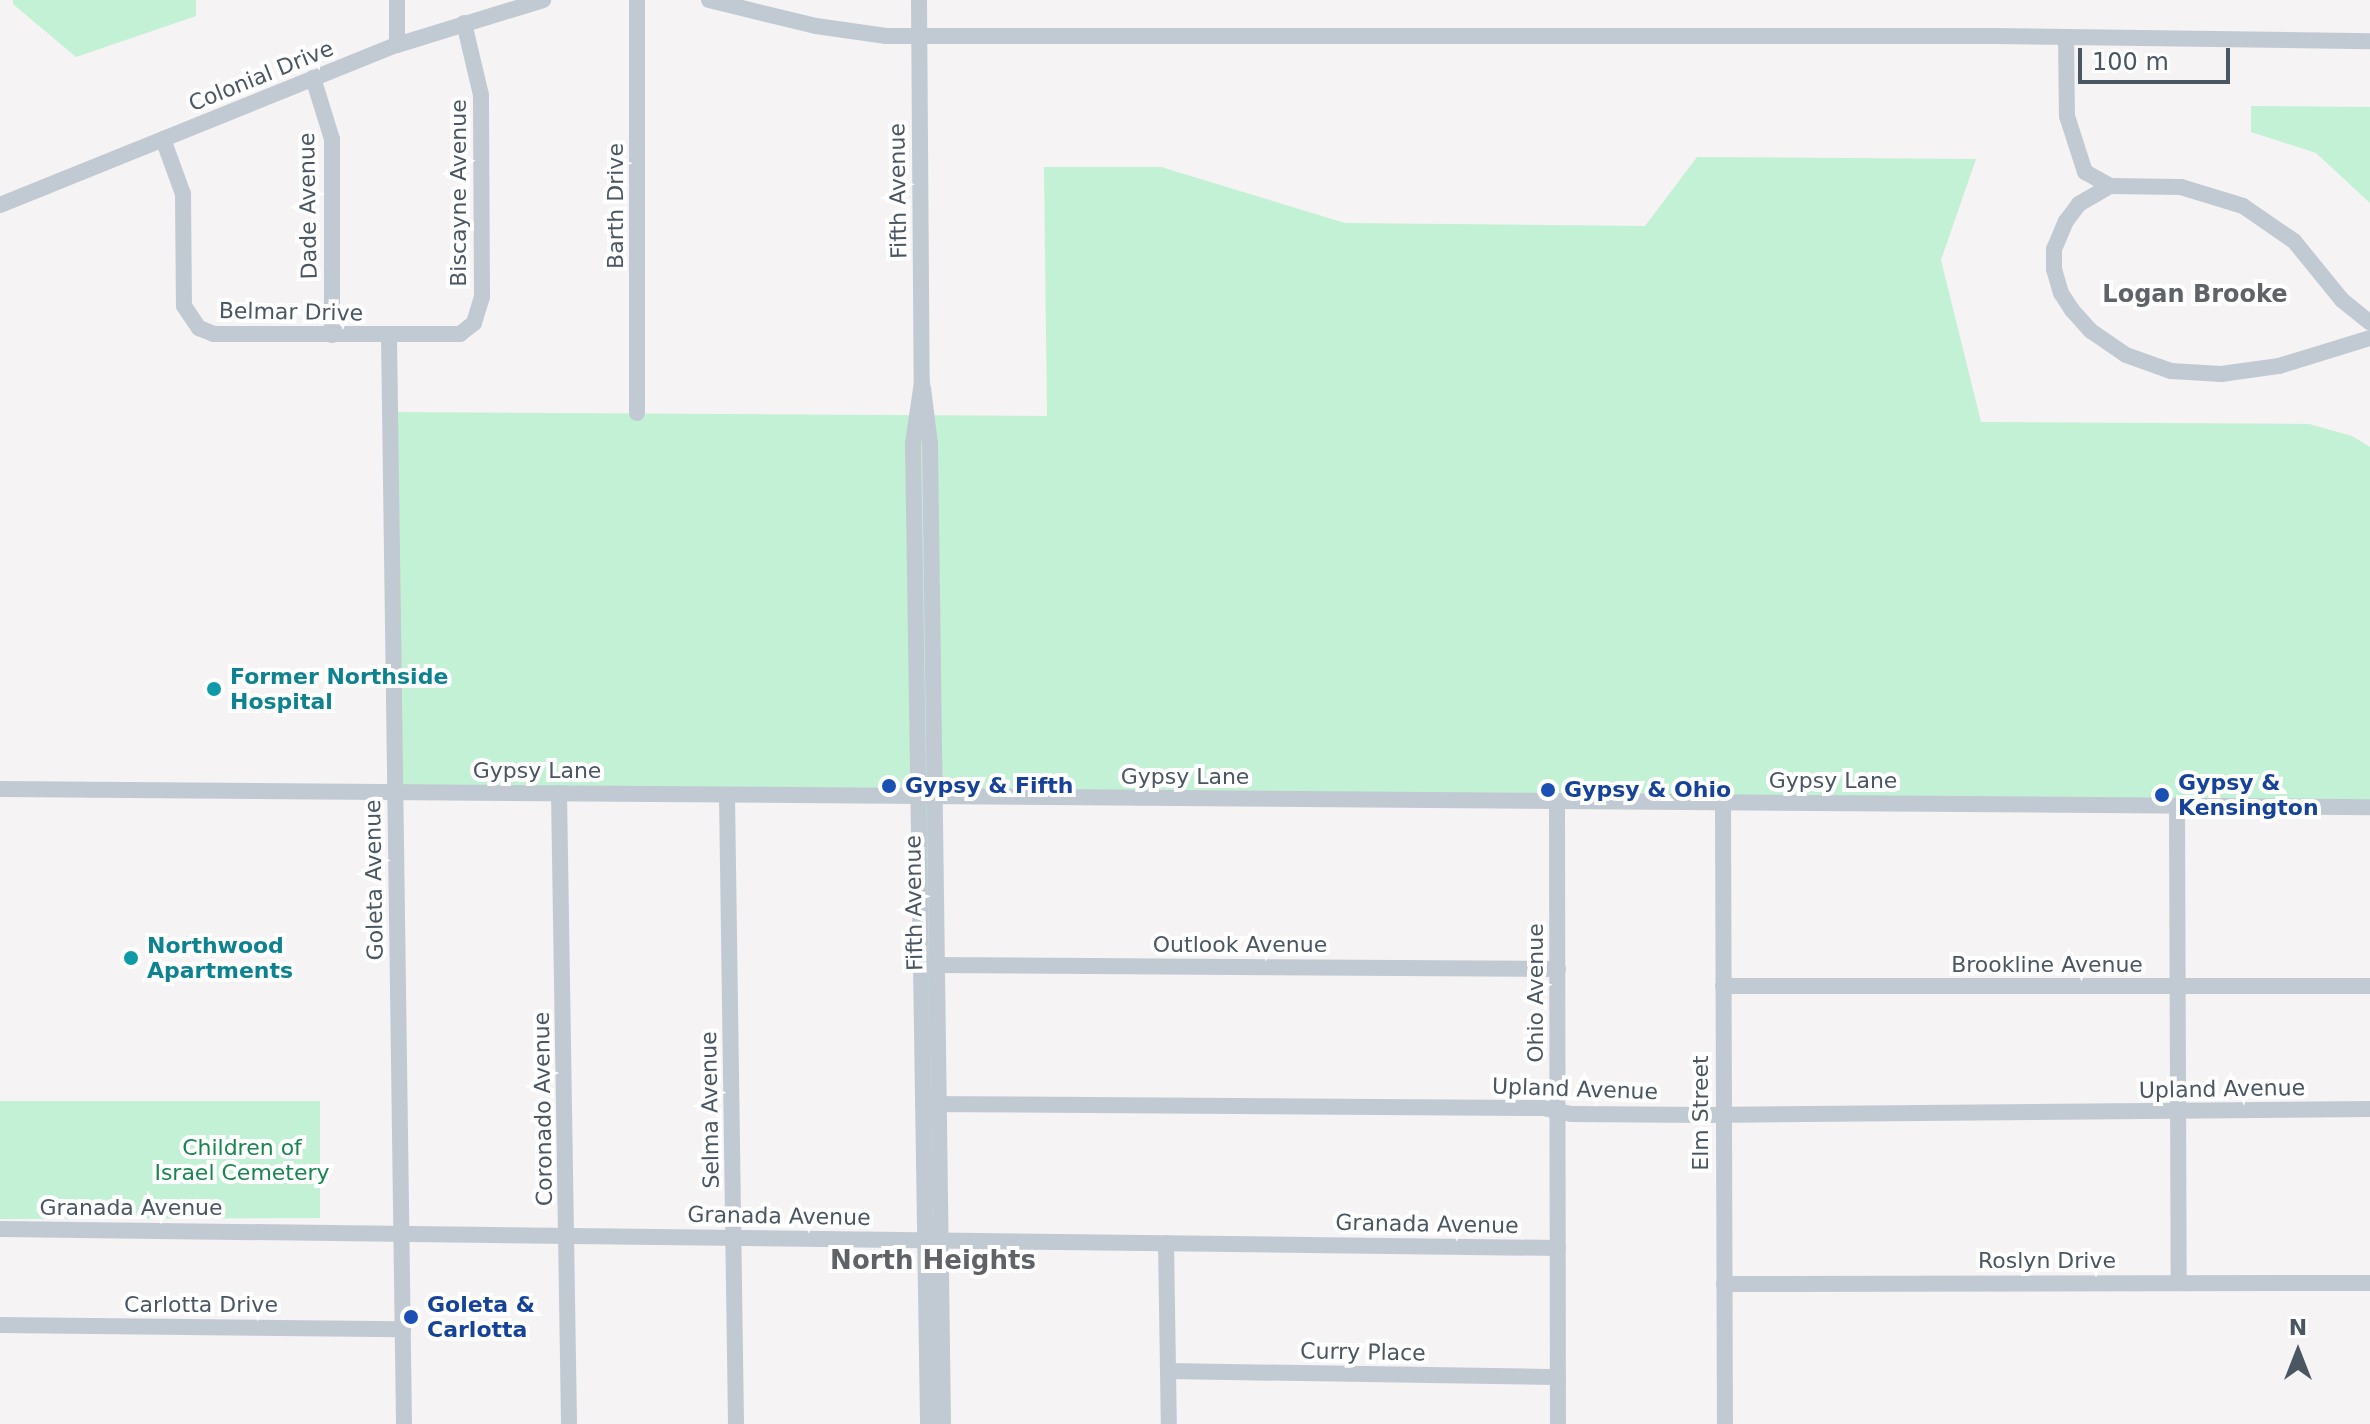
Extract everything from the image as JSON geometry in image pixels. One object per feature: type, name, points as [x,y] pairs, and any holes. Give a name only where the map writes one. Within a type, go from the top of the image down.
[{"type":"street","points":[[397,0],[397,45]]},
{"type":"street","name":"Colonial Drive","points":[[0,205],[397,45],[543,0]]},
{"type":"street","name":"Barth Drive","points":[[637,0],[637,413]]},
{"type":"street","points":[[709,0],[735,3],[865,34],[918,36],[2066,37],[2370,41]]},
{"type":"street","name":"Fifth Avenue","points":[[919,0],[922,382],[913,444],[926,797],[933,1240],[943,1424]]},
{"type":"street","name":"Biscayne Avenue","points":[[389,336],[460,334],[474,323],[481,307],[481,95],[464,23]]},
{"type":"street","points":[[2066,37],[2067,116],[2085,172],[2079,204],[2057,240],[2055,275],[2066,301],[2082,322],[2126,355],[2171,371],[2221,374],[2279,366],[2370,338]]},
{"type":"street","name":"Dade Avenue","points":[[313,78],[332,139],[332,335]]},
{"type":"street","name":"Belmar Drive","points":[[163,139],[183,194],[183,299],[193,323],[214,334],[389,336]]},
{"type":"street","points":[[2085,172],[2110,186],[2181,187],[2243,206],[2294,241],[2342,300],[2365,319],[2352,344]]},
{"type":"street","points":[[2079,204],[2110,186]]},
{"type":"street","name":"Goleta Avenue","points":[[389,336],[404,1424]]},
{"type":"street","name":"Gypsy Lane","points":[[0,789],[2370,807]]},
{"type":"street","name":"Coronado Avenue","points":[[559,793],[569,1424]]},
{"type":"street","name":"Selma Avenue","points":[[727,795],[736,1424]]},
{"type":"street","name":"Ohio Avenue","points":[[1557,801],[1558,1424]]},
{"type":"street","name":"Elm Street","points":[[1723,802],[1725,1424]]},
{"type":"street","points":[[2177,806],[2179,1283]]},
{"type":"street","name":"Outlook Avenue","points":[[930,965],[1558,969]]},
{"type":"street","name":"Brookline Avenue","points":[[1723,986],[2370,986]]},
{"type":"street","name":"Upland Avenue","points":[[931,1104],[1543,1108],[1558,1111],[1724,1115],[2370,1109]]},
{"type":"street","name":"Granada Avenue","points":[[0,1229],[1558,1248]]},
{"type":"street","name":"Fifth Avenue","points":[[928,1424],[933,1240]]},
{"type":"street","points":[[1166,1243],[1169,1424]]},
{"type":"street","name":"Roslyn Drive","points":[[1724,1284],[2370,1283]]},
{"type":"street","name":"Carlotta Drive","points":[[0,1325],[403,1329]]},
{"type":"street","name":"Curry Place","points":[[1168,1371],[1558,1377]]},
{"type":"green space","points":[[13,0],[196,0],[196,16],[76,57],[13,4]]},
{"type":"green space","points":[[2251,106],[2370,107],[2370,203],[2316,153],[2251,132]]},
{"type":"green space","points":[[1697,157],[1976,159],[1941,260],[1981,422],[2309,424],[2352,436],[2370,447],[2370,807],[935,797],[943,1424],[918,797],[395,792],[390,412],[1047,416],[1044,167],[1161,167],[1345,223],[1645,226]]},
{"type":"green space","name":"Children of Israel Cemetery","points":[[0,1101],[320,1101],[320,1218],[0,1219]]},
{"type":"place","name":"Former Northside Hospital","points":[[214,689]]},
{"type":"place","name":"Gypsy & Fifth","points":[[889,786]]},
{"type":"place","name":"Gypsy & Ohio","points":[[1548,790]]},
{"type":"place","name":"Gypsy & Kensington","points":[[2162,795]]},
{"type":"place","name":"Northwood Apartments","points":[[131,958]]},
{"type":"place","name":"Goleta & Carlotta","points":[[411,1317]]},
{"type":"district","name":"Logan Brooke","points":[[2195,295]]},
{"type":"district","name":"North Heights","points":[[933,1261]]}]
